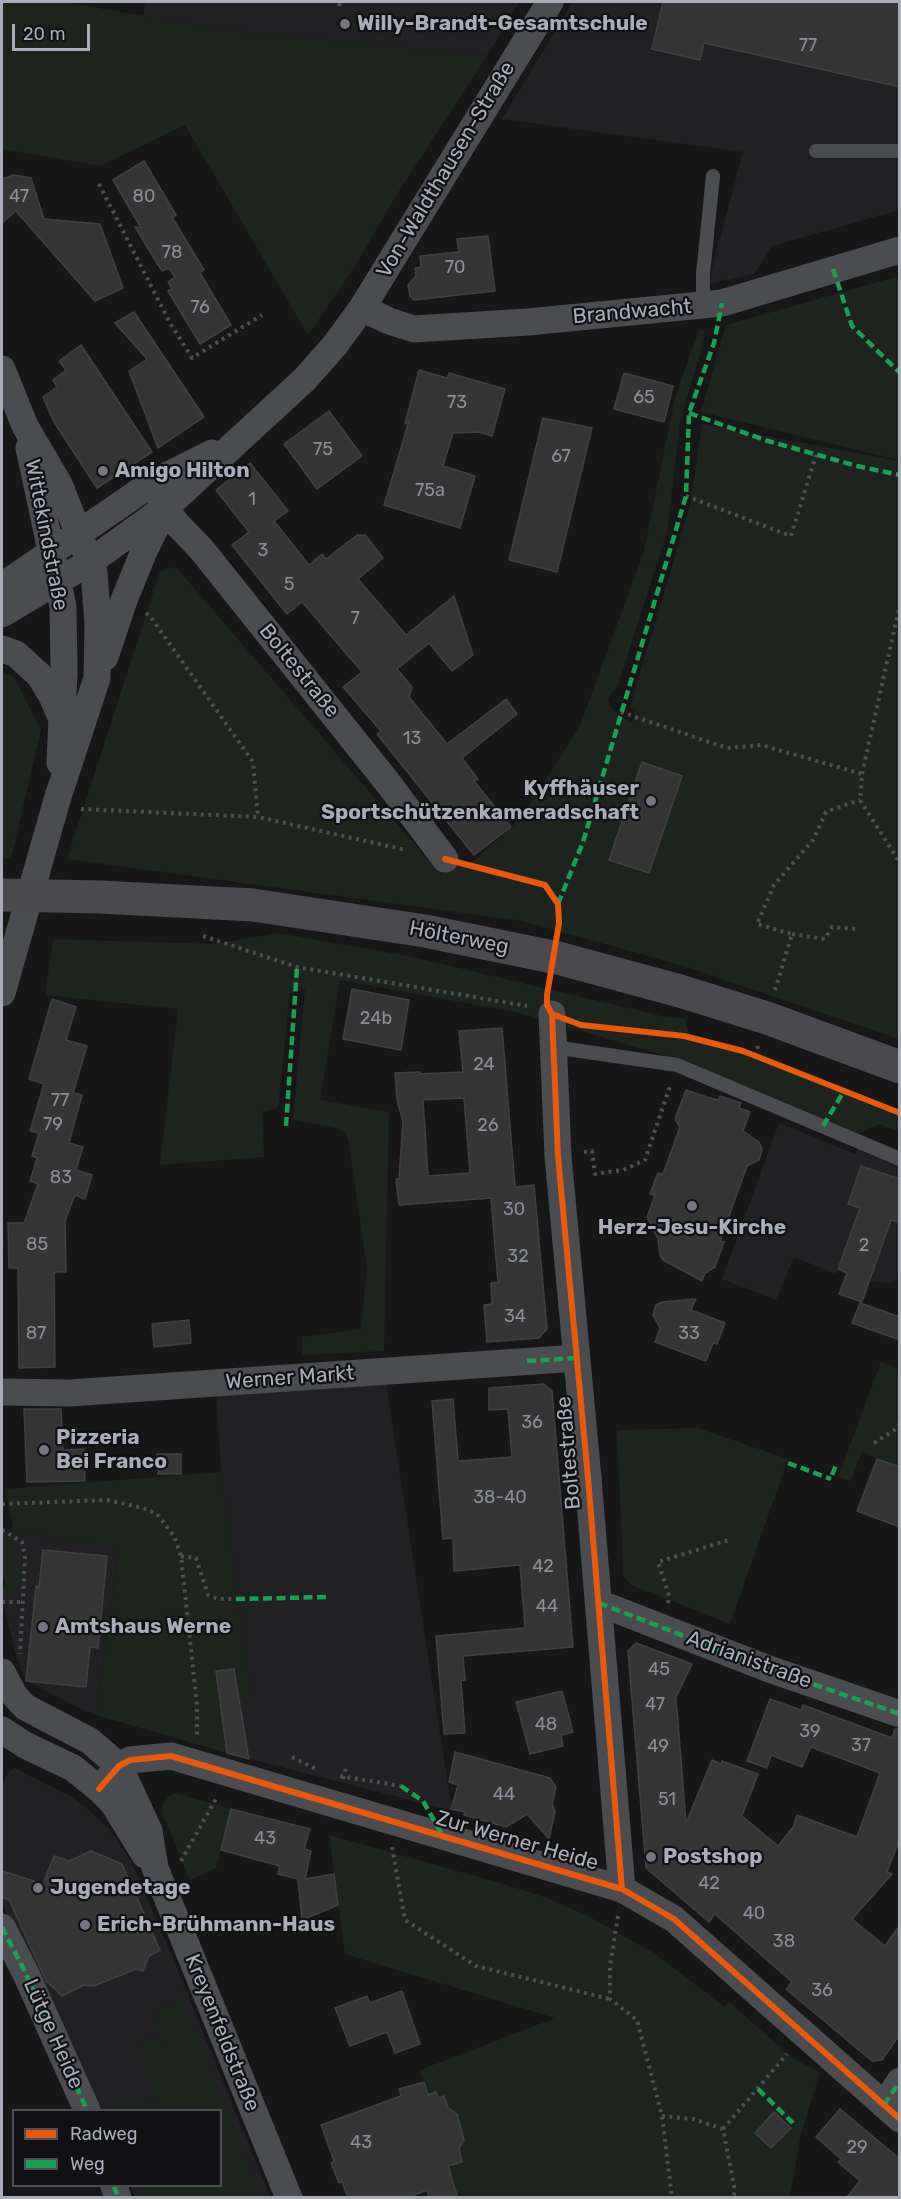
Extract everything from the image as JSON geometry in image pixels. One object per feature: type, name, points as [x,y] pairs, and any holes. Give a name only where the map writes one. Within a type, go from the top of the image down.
[{"type":"main road","name":"Hölterweg","points":[[2,895],[100,897],[252,905],[425,931],[514,948],[680,991],[767,1018],[900,1067]]},
{"type":"street","name":"Von-Waldthausen-Straße","points":[[165,508],[305,379],[335,345],[362,308],[549,2]]},
{"type":"street","name":"Brandwacht","points":[[362,308],[389,321],[414,329],[528,322],[722,303],[900,250]]},
{"type":"street","name":"Wittekindstraße","points":[[2,369],[25,426],[59,484],[94,572],[98,624],[97,678],[57,800],[2,993]]},
{"type":"street","name":"Wittekindstraße","points":[[25,426],[63,606],[64,672],[57,800]]},
{"type":"street","points":[[2,586],[152,483],[245,435]]},
{"type":"street","name":"Boltestraße","points":[[152,483],[165,508],[177,524],[202,550],[374,765],[445,859]]},
{"type":"street","points":[[2,614],[90,562],[165,508]]},
{"type":"street","points":[[97,678],[124,600],[165,508]]},
{"type":"street","name":"Wittekindstraße","points":[[2,649],[16,654],[39,675],[61,716]]},
{"type":"street","name":"Boltestraße","points":[[552,1014],[558,1156],[578,1358],[622,1889]]},
{"type":"street","name":"Werner Markt","points":[[2,1392],[70,1393],[578,1358]]},
{"type":"street","name":"Adrianistraße","points":[[599,1603],[769,1669],[900,1714]]},
{"type":"street","name":"Kreyenfeldstraße","points":[[11,1667],[14,1695],[25,1707],[90,1741],[119,1766],[149,1831],[160,1879],[289,2198]]},
{"type":"street","points":[[3,1734],[25,1707]]},
{"type":"street","name":"Kreyenfeldstraße","points":[[3,1734],[73,1768],[99,1789],[113,1803],[160,1879]]},
{"type":"street","name":"Zur Werner Heide","points":[[119,1766],[130,1760],[171,1756],[622,1889],[674,1919],[892,2112]]},
{"type":"street","points":[[99,1789],[119,1766]]},
{"type":"street","name":"Lütge Heide","points":[[2,1927],[26,1974],[87,2109]]},
{"type":"street","points":[[892,2112],[900,2081]]},
{"type":"lane","points":[[816,151],[900,151]]},
{"type":"lane","points":[[703,305],[703,274],[713,176]]},
{"type":"lane","points":[[552,1047],[677,1065],[900,1159]]},
{"type":"path","points":[[99,184],[170,323],[192,358],[262,315]]},
{"type":"path","points":[[686,496],[791,536],[816,454]]},
{"type":"path","points":[[124,600],[150,616],[253,762],[258,817]]},
{"type":"path","points":[[900,604],[862,774],[860,800],[900,863]]},
{"type":"path","points":[[621,712],[727,748],[761,745],[862,774]]},
{"type":"path","points":[[57,800],[258,817],[445,859]]},
{"type":"path","points":[[858,929],[832,927],[825,939],[792,934],[757,924],[774,885],[813,840],[826,812],[860,800]]},
{"type":"path","points":[[755,1056],[792,934]]},
{"type":"path","points":[[203,936],[297,967],[531,1007],[552,1014]]},
{"type":"path","points":[[592,1151],[595,1174],[623,1170],[645,1160],[677,1065]]},
{"type":"path","points":[[874,1443],[896,1429],[900,1423]]},
{"type":"path","points":[[2,1504],[106,1500],[143,1508],[157,1514],[174,1536],[182,1556],[197,1706],[196,1765]]},
{"type":"path","points":[[2,1530],[22,1542],[25,1557],[23,1602],[11,1667]]},
{"type":"path","points":[[663,1627],[669,1596],[658,1563],[729,1540]]},
{"type":"path","points":[[182,1556],[196,1558],[208,1595],[219,1599],[236,1599]]},
{"type":"path","points":[[2,1602],[23,1602]]},
{"type":"path","points":[[292,1757],[318,1770]]},
{"type":"path","points":[[160,1879],[230,1774]]},
{"type":"path","points":[[334,1774],[401,1786]]},
{"type":"path","points":[[387,1820],[405,1920],[476,1966],[610,1999],[637,2020],[662,2116],[672,2198]]},
{"type":"path","points":[[610,1999],[610,1966],[622,1889]]},
{"type":"path","points":[[723,2129],[805,2034]]},
{"type":"path","points":[[662,2116],[693,2119],[723,2129]]},
{"type":"path","points":[[723,2129],[735,2191],[733,2198]]},
{"type":"shaded area","points":[[2,2],[63,2],[226,30],[487,56],[397,194],[354,268],[308,335],[185,125],[100,166],[2,149]]},
{"type":"shaded area","name":"Willy-Brandt-Gesamtschule","points":[[145,2],[519,2],[487,56],[226,30],[143,17]]},
{"type":"shaded area","points":[[573,2],[899,2],[899,210],[772,246],[754,274],[708,284],[743,152],[502,119]]},
{"type":"shaded area","points":[[899,276],[899,460],[701,412],[726,325]]},
{"type":"shaded area","points":[[699,329],[703,330],[705,336],[680,422],[667,532],[618,685],[608,699],[612,709],[632,723],[636,709],[630,707],[690,506],[702,424],[899,461],[899,1039],[684,966],[522,921],[67,859],[160,571],[176,567],[433,866],[473,862],[522,817],[580,726],[644,551],[675,398]]},
{"type":"shaded area","points":[[2,671],[14,677],[41,730],[11,859],[2,859]]},
{"type":"shaded area","points":[[278,933],[408,956],[666,1017],[685,1019],[690,1038],[723,1046],[899,1116],[899,1132],[879,1124],[856,1135],[673,1058],[520,1013],[340,980],[320,1100],[389,1112],[384,1351],[302,1355],[302,1337],[361,1329],[367,1268],[348,1139],[345,1133],[338,1128],[293,1120],[305,989],[290,993],[278,1108],[262,1112],[264,1157],[160,1165],[178,1009],[45,995],[53,939],[215,944]]},
{"type":"shaded area","points":[[779,1123],[855,1154],[858,1148],[899,1165],[899,1279],[889,1283],[870,1281],[838,1269],[836,1274],[794,1257],[776,1300],[722,1279]]},
{"type":"shaded area","points":[[881,1362],[899,1369],[899,1467],[862,1451],[851,1481],[838,1477]]},
{"type":"shaded area","points":[[384,1371],[452,1811],[227,1753],[220,1704],[251,1694],[221,1473],[216,1383]]},
{"type":"shaded area","points":[[698,1428],[788,1459],[730,1624],[631,1585],[624,1577],[617,1430]]},
{"type":"shaded area","points":[[221,1472],[251,1694],[239,1701],[227,1753],[96,1715],[119,1547],[24,1533],[13,1527],[5,1489]]},
{"type":"shaded area","points":[[13,1527],[24,1533],[119,1546],[96,1715],[25,1680],[15,1652],[2,1596],[2,1586],[6,1585],[2,1569],[2,1534]]},
{"type":"shaded area","points":[[2,1540],[11,1540],[17,1544],[19,1550],[19,1558],[15,1566],[20,1572],[21,1580],[18,1588],[11,1594],[2,1594],[2,1586],[6,1585],[2,1569]]},
{"type":"shaded area","points":[[15,1768],[72,1797],[109,1829],[131,1861],[270,2197],[135,2197],[130,2187],[222,2187],[222,2109],[96,2109],[2,1903],[2,1786],[8,1773]]},
{"type":"shaded area","points":[[175,1793],[231,1809],[216,1868],[190,1880],[162,1812],[163,1803]]},
{"type":"shaded area","points":[[329,1835],[545,1897],[588,1916],[654,1953],[725,2007],[729,2002],[794,2059],[820,2072],[800,2138],[790,2197],[458,2197],[448,2166],[462,2162],[459,2149],[464,2140],[457,2114],[448,2108],[444,2096],[438,2098],[436,2093],[428,2095],[420,2070],[555,2018],[345,1954]]},
{"type":"shaded area","points":[[181,1998],[261,2197],[141,2197],[137,2187],[222,2187],[222,2109],[149,2109],[147,2104],[155,2101],[156,2095],[136,2045],[153,2037],[158,2050],[165,2047],[152,2014]]},
{"type":"shaded area","points":[[135,2095],[140,2107],[143,2106],[144,2109],[110,2109],[121,2105],[127,2097]]},
{"type":"building","points":[[663,2],[900,2],[900,87],[704,43],[700,60],[652,49]]},
{"type":"building","points":[[144,161],[176,215],[172,217],[204,270],[200,273],[231,325],[200,344],[168,291],[172,289],[168,282],[175,277],[169,268],[162,271],[135,227],[141,228],[113,180]]},
{"type":"building","points":[[14,175],[31,178],[44,219],[100,224],[123,288],[95,301],[16,211],[2,223],[2,179]]},
{"type":"building","points":[[488,236],[495,291],[414,300],[410,296],[408,285],[416,276],[415,268],[421,267],[420,256],[459,252],[457,239]]},
{"type":"building","points":[[134,312],[204,417],[158,448],[129,371],[147,359],[115,323]]},
{"type":"building","points":[[81,345],[152,452],[97,488],[54,422],[43,397],[57,387],[53,380],[66,370],[59,361]]},
{"type":"building","points":[[419,370],[447,378],[449,373],[505,389],[492,436],[479,432],[453,433],[443,466],[475,476],[460,528],[384,505],[409,421],[405,424]]},
{"type":"building","points":[[624,373],[673,386],[664,422],[614,409]]},
{"type":"building","points":[[329,411],[362,456],[317,489],[284,444]]},
{"type":"building","points":[[543,418],[592,428],[557,572],[509,560]]},
{"type":"building","points":[[250,463],[288,511],[274,521],[309,565],[322,554],[326,559],[357,535],[365,535],[383,558],[358,579],[406,635],[454,596],[473,655],[452,671],[429,643],[397,669],[412,687],[409,697],[447,744],[506,699],[517,714],[462,758],[478,779],[474,781],[511,827],[474,855],[377,734],[381,731],[343,687],[362,672],[302,602],[287,614],[232,545],[249,532],[216,490]]},
{"type":"building","name":"Kyffhäuser Sportschützenkameradschaft","points":[[642,762],[682,776],[649,873],[609,860]]},
{"type":"building","points":[[352,989],[409,1000],[401,1050],[343,1039]]},
{"type":"building","points":[[52,999],[76,1007],[66,1040],[87,1046],[73,1093],[82,1095],[69,1143],[83,1147],[76,1170],[92,1175],[85,1199],[75,1195],[65,1221],[66,1272],[54,1272],[55,1367],[19,1368],[18,1268],[9,1268],[8,1223],[24,1223],[38,1184],[30,1181],[37,1158],[32,1156],[39,1133],[30,1131],[44,1084],[29,1079]]},
{"type":"building","points":[[502,1028],[515,1187],[534,1185],[547,1329],[539,1338],[487,1342],[484,1305],[492,1304],[491,1283],[498,1282],[491,1198],[399,1205],[396,1179],[399,1179],[403,1121],[397,1100],[395,1073],[463,1072],[459,1031]],"holes":[[[464,1098],[470,1173],[428,1176],[423,1100]]]},
{"type":"building","name":"Herz-Jesu-Kirche","points":[[686,1090],[718,1100],[720,1096],[741,1103],[739,1108],[750,1112],[743,1131],[759,1142],[762,1150],[759,1160],[747,1166],[720,1241],[724,1242],[715,1267],[705,1273],[702,1281],[663,1260],[658,1239],[647,1217],[655,1195],[650,1194],[658,1173],[663,1174],[680,1127],[675,1119]]},
{"type":"building","points":[[861,1166],[900,1179],[900,1222],[891,1220],[862,1302],[839,1294],[847,1273],[838,1269],[860,1208],[848,1204]]},
{"type":"building","points":[[696,1299],[691,1310],[725,1323],[717,1344],[713,1343],[706,1361],[655,1342],[660,1328],[653,1315],[656,1305],[662,1302]]},
{"type":"building","points":[[860,1303],[900,1317],[900,1340],[852,1323]]},
{"type":"building","points":[[189,1320],[191,1343],[154,1347],[152,1324]]},
{"type":"building","points":[[544,1384],[552,1391],[573,1647],[463,1656],[465,1680],[461,1681],[465,1733],[444,1734],[436,1636],[525,1628],[520,1565],[454,1571],[453,1538],[443,1539],[432,1401],[453,1399],[458,1461],[512,1457],[508,1409],[489,1410],[489,1388]]},
{"type":"building","points":[[24,1409],[61,1409],[63,1450],[84,1449],[85,1481],[27,1482]]},
{"type":"building","points":[[157,1454],[181,1454],[181,1474],[158,1474]]},
{"type":"building","points":[[877,1459],[900,1467],[900,1527],[857,1511]]},
{"type":"building","name":"Amtshaus Werne","points":[[43,1550],[107,1556],[98,1648],[90,1647],[86,1687],[26,1681],[36,1586],[39,1587]]},
{"type":"building","points":[[636,1643],[692,1664],[676,1697],[686,1823],[712,1760],[721,1764],[722,1761],[758,1774],[742,1816],[778,1846],[793,1827],[797,1815],[857,1837],[880,1773],[811,1747],[802,1767],[771,1755],[767,1768],[747,1761],[770,1699],[801,1710],[803,1705],[892,1738],[895,1729],[900,1729],[900,1838],[887,1872],[892,1874],[852,1919],[885,1946],[900,1925],[900,2034],[882,2060],[872,2061],[786,1989],[792,1982],[715,1914],[709,1922],[646,1868],[628,1651]]},
{"type":"building","points":[[234,1669],[249,1759],[227,1753],[216,1671]]},
{"type":"building","points":[[562,1691],[573,1732],[561,1735],[563,1746],[530,1754],[516,1702]]},
{"type":"building","points":[[455,1752],[550,1778],[556,1787],[552,1804],[555,1811],[549,1839],[527,1814],[506,1827],[451,1809],[458,1785],[449,1782]]},
{"type":"building","points":[[231,1809],[310,1829],[304,1849],[311,1851],[305,1879],[334,1874],[338,1905],[302,1920],[298,1879],[278,1874],[280,1866],[221,1850]]},
{"type":"building","name":"Erich-Brühmann-Haus","points":[[91,1851],[122,1864],[160,1950],[149,1956],[143,1971],[136,1969],[94,1986],[84,1985],[62,1996],[46,1981],[9,1900],[2,1897],[2,1871],[43,1884],[54,1856],[69,1861]]},
{"type":"building","points":[[402,1991],[420,2044],[395,2053],[387,2032],[350,2046],[335,2008],[367,1996],[370,2003]]},
{"type":"building","points":[[424,2082],[428,2095],[436,2092],[438,2098],[444,2096],[448,2108],[457,2114],[464,2140],[459,2149],[462,2162],[448,2166],[458,2198],[429,2198],[427,2190],[407,2198],[348,2198],[331,2163],[334,2161],[321,2125],[401,2096],[399,2089]]},
{"type":"building","points":[[840,2109],[900,2159],[900,2198],[846,2198],[860,2181],[838,2162],[841,2159],[816,2137]]},
{"type":"building","points":[[774,2112],[791,2128],[771,2148],[755,2133]]},
{"type":"marked path","points":[[833,269],[852,326],[900,373]]},
{"type":"marked path","points":[[558,904],[583,842],[686,496],[689,413],[714,343],[722,303]]},
{"type":"marked path","points":[[689,413],[768,441],[857,466],[900,475]]},
{"type":"marked path","points":[[286,1126],[297,967]]},
{"type":"marked path","points":[[823,1126],[844,1091]]},
{"type":"marked path","points":[[527,1361],[577,1358]]},
{"type":"marked path","points":[[788,1463],[831,1479]]},
{"type":"marked path","points":[[832,1475],[836,1465]]},
{"type":"marked path","points":[[236,1599],[330,1597]]},
{"type":"marked path","points":[[599,1603],[769,1669],[900,1714]]},
{"type":"marked path","points":[[401,1786],[423,1801],[443,1836]]},
{"type":"marked path","points":[[2,1927],[26,1974],[87,2109]]},
{"type":"marked path","points":[[884,2105],[900,2081]]},
{"type":"marked path","points":[[758,2089],[793,2123]]},
{"type":"marked path","points":[[114,2187],[118,2198]]},
{"type":"cycle path","points":[[445,859],[545,885],[558,904],[559,923],[547,1005],[552,1014],[558,1156],[588,1478],[622,1889]]},
{"type":"cycle path","points":[[552,1014],[581,1025],[684,1036],[743,1051],[900,1113]]},
{"type":"cycle path","points":[[99,1789],[119,1766],[130,1760],[171,1756],[622,1889],[674,1919],[900,2119]]},
{"type":"place","name":"Willy-Brandt-Gesamtschule","points":[[345,24]]},
{"type":"place","name":"Amigo Hilton","points":[[103,471]]},
{"type":"place","name":"Kyffhäuser Sportschützenkameradschaft","points":[[651,801]]},
{"type":"place","name":"Herz-Jesu-Kirche","points":[[692,1206]]},
{"type":"place","name":"Pizzeria Bei Franco","points":[[44,1450]]},
{"type":"place","name":"Amtshaus Werne","points":[[43,1627]]},
{"type":"place","name":"Postshop","points":[[651,1857]]},
{"type":"place","name":"Jugendetage","points":[[38,1888]]},
{"type":"place","name":"Erich-Brühmann-Haus","points":[[85,1925]]}]
